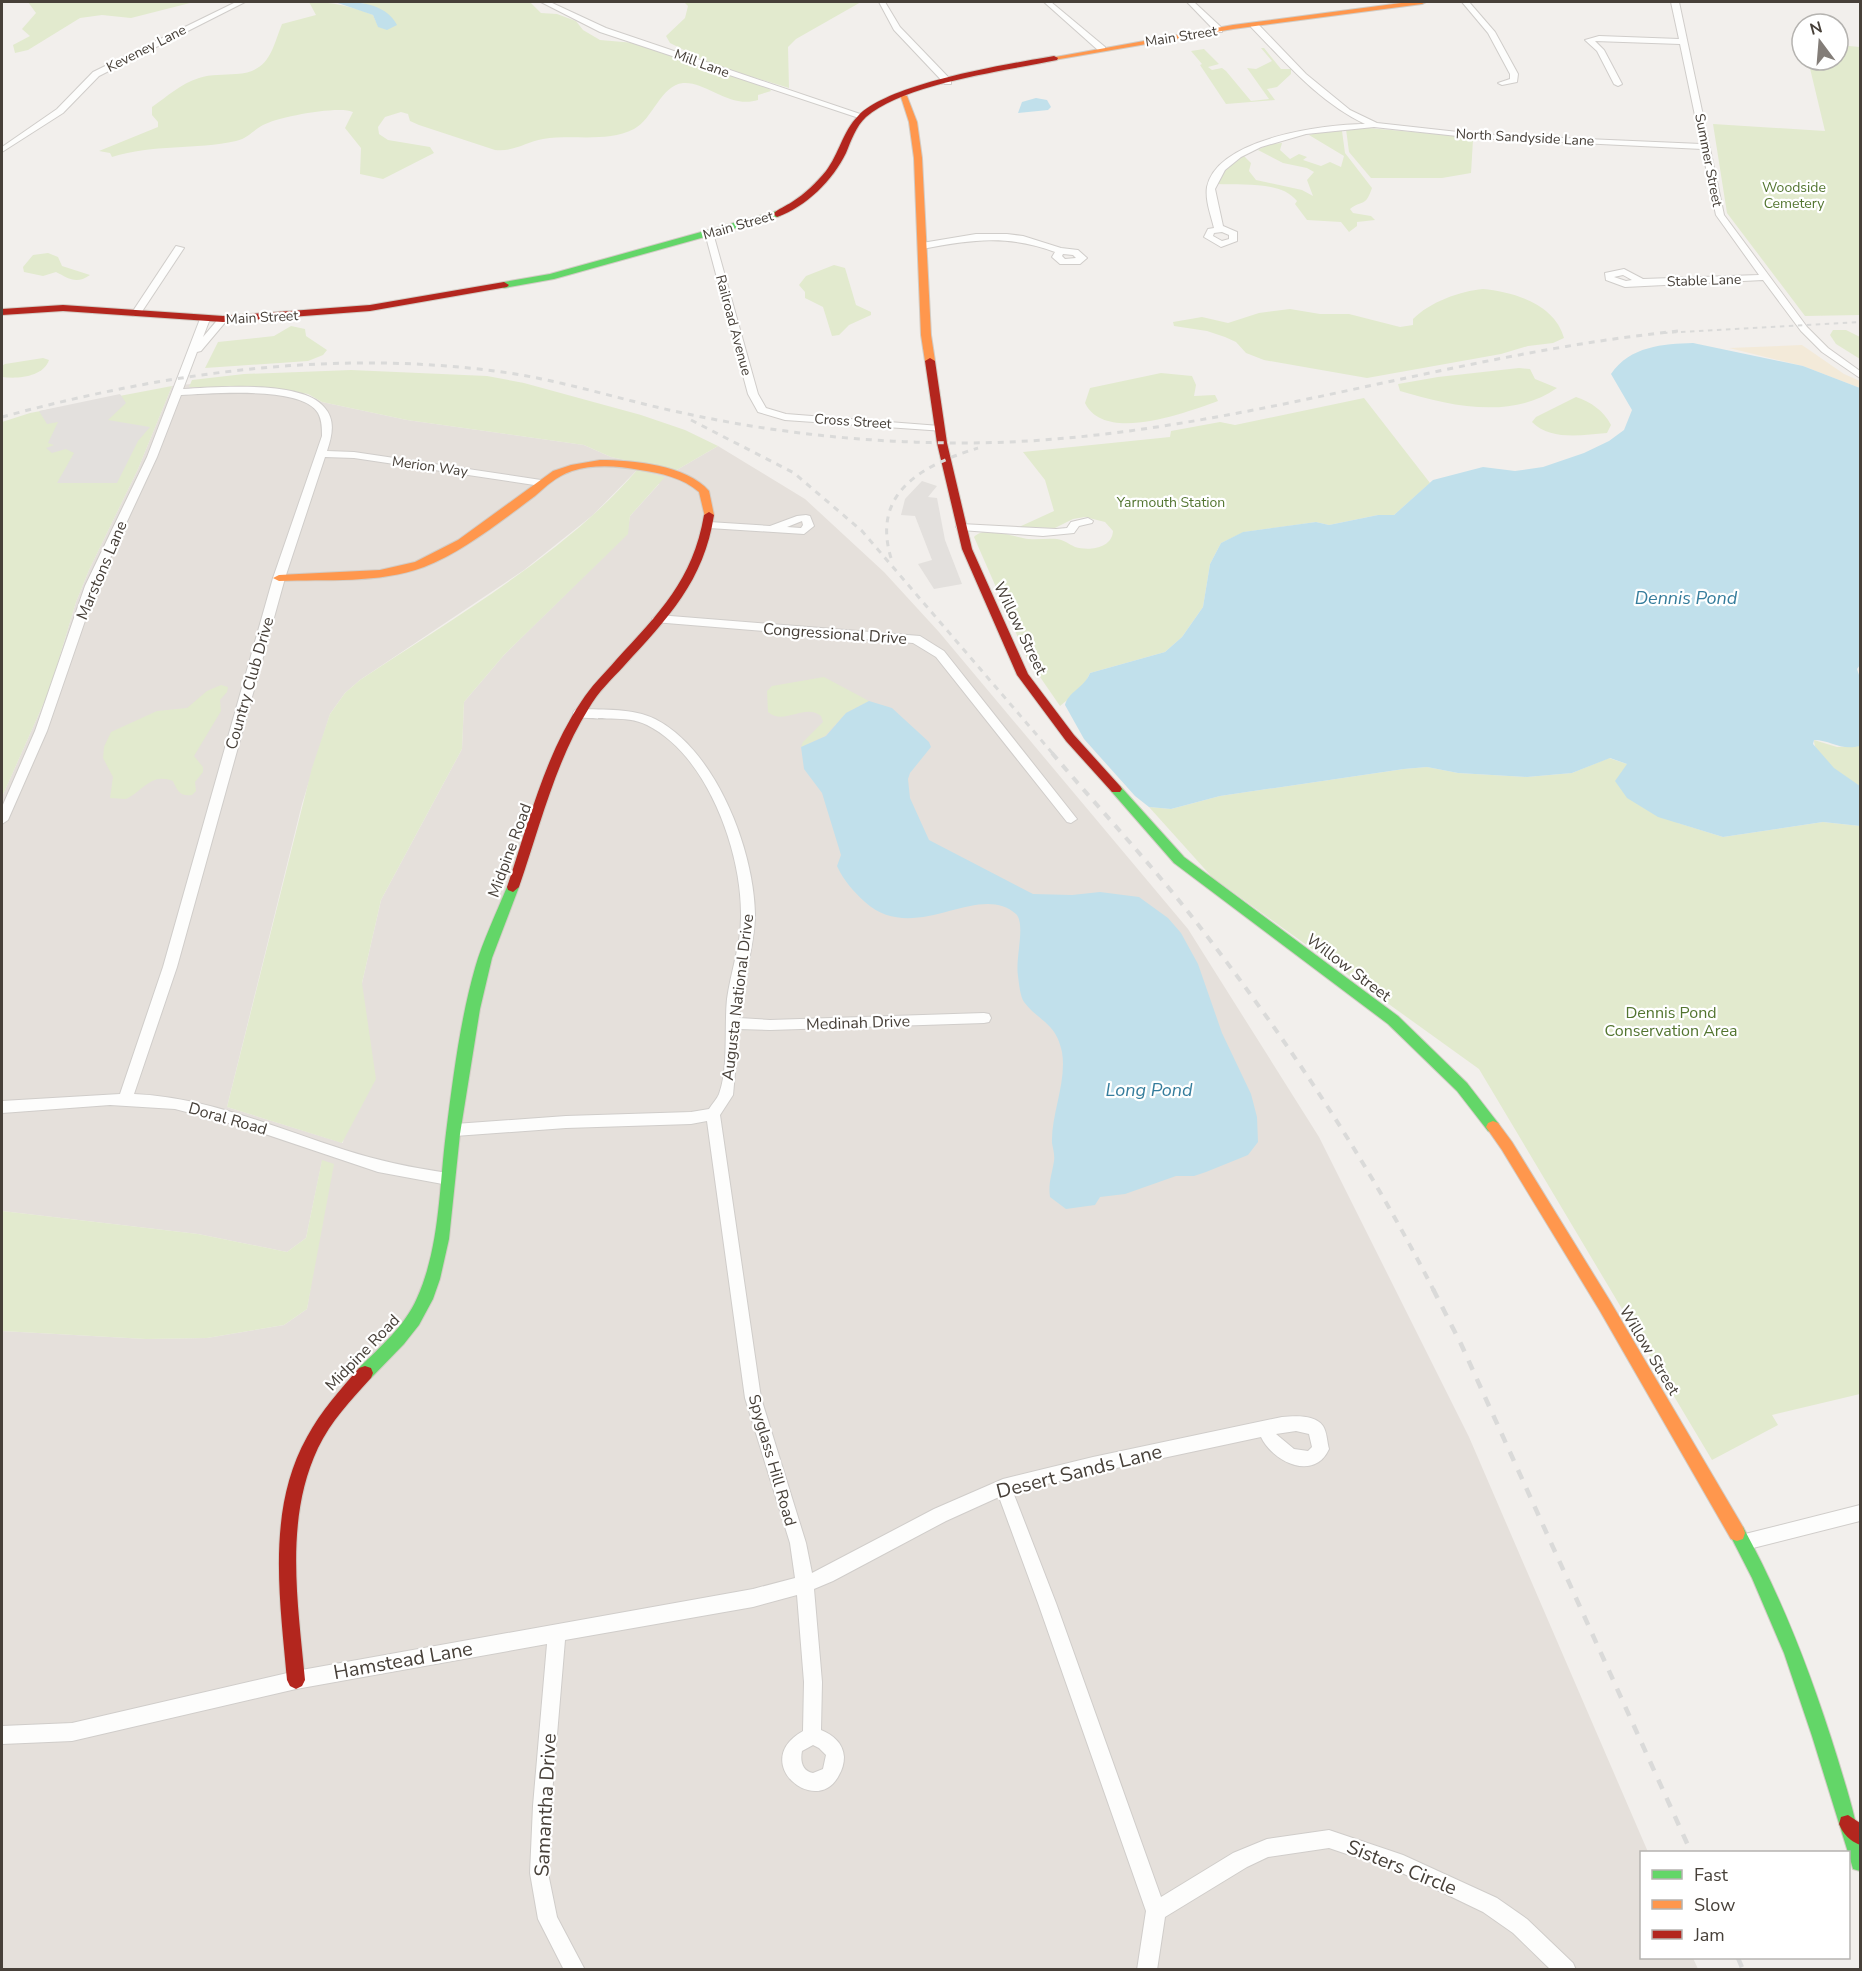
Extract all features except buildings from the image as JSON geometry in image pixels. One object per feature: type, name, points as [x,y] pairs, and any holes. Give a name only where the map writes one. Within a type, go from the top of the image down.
[{"type":"main road","name":"Main Street","points":[[2,312],[63,308],[223,319],[370,308],[481,291],[551,277],[771,217],[802,200],[828,174],[862,116],[903,96],[948,82],[1102,49],[1422,2]]},
{"type":"main road","name":"Willow Street","points":[[903,96],[913,123],[918,158],[926,335],[940,429],[961,527],[976,573],[1016,661],[1032,690],[1070,738],[1172,853],[1207,883],[1393,1020],[1447,1071],[1488,1119],[1535,1188],[1744,1542],[1790,1641],[1860,1862]]},
{"type":"main road","name":"Midpine Road","points":[[279,578],[370,575],[420,565],[436,557],[532,493],[542,485],[541,483],[557,474],[596,463],[629,464],[655,470],[701,488],[707,500],[709,525],[697,566],[658,619],[579,713],[555,768],[482,967],[455,1130],[438,1254],[423,1307],[410,1328],[338,1398],[323,1418],[312,1437],[296,1479],[289,1512],[288,1540],[296,1680]]},
{"type":"main road","points":[[1848,1824],[1860,1836]]},
{"type":"street","name":"Keveney Lane","points":[[2,150],[60,111],[101,71],[241,2]]},
{"type":"street","name":"Mill Lane","points":[[545,2],[603,30],[862,116]]},
{"type":"street","points":[[882,2],[897,28],[948,82]]},
{"type":"street","points":[[1047,2],[1102,49]]},
{"type":"street","points":[[1190,2],[1219,30]]},
{"type":"street","points":[[1465,2],[1491,32],[1514,74],[1514,80],[1502,83]]},
{"type":"street","name":"Summer Street","points":[[1675,2],[1720,215],[1814,339],[1860,375]]},
{"type":"street","name":"North Sandyside Lane","points":[[1254,25],[1293,68],[1347,112],[1383,127],[1476,136],[1706,147]]},
{"type":"street","points":[[1618,84],[1600,50],[1589,40],[1599,38],[1684,42]]},
{"type":"street","points":[[1334,128],[1345,119],[1347,112]]},
{"type":"street","points":[[1219,229],[1210,192],[1220,168],[1250,150],[1277,138],[1334,128],[1383,127]]},
{"type":"street","name":"Railroad Avenue","points":[[709,233],[753,394],[757,405],[767,413]]},
{"type":"street","points":[[922,246],[991,234],[1032,240],[1060,251]]},
{"type":"street","points":[[136,314],[179,248]]},
{"type":"street","name":"Stable Lane","points":[[1641,282],[1766,277]]},
{"type":"street","name":"Marstons Lane","points":[[2,820],[41,731],[97,570],[152,457],[206,319]]},
{"type":"street","name":"Marstons Lane","points":[[193,356],[223,319]]},
{"type":"street","name":"Country Club Drive","points":[[125,1100],[170,967],[279,578],[327,436],[327,424],[323,412],[308,400],[298,396],[261,392],[178,392]]},
{"type":"street","name":"Cross Street","points":[[767,413],[940,429]]},
{"type":"street","name":"Merion Way","points":[[320,454],[354,455],[541,483]]},
{"type":"street","points":[[961,527],[987,527],[1044,535],[1071,534],[1075,524],[1088,521]]},
{"type":"street","points":[[709,525],[772,529]]},
{"type":"street","name":"Congressional Drive","points":[[658,619],[908,638],[926,643],[940,654],[1071,819]]},
{"type":"street","name":"Augusta National Drive","points":[[579,713],[615,716],[653,723],[697,763],[717,795],[738,852],[748,900],[745,944],[737,975],[726,1097],[713,1114]]},
{"type":"street","name":"Medinah Drive","points":[[732,1023],[984,1018]]},
{"type":"street","name":"Doral Road","points":[[2,1107],[125,1100],[172,1103],[217,1112],[400,1172],[448,1179]]},
{"type":"street","points":[[455,1130],[566,1122],[691,1118],[713,1114]]},
{"type":"street","name":"Spyglass Hill Road","points":[[713,1114],[753,1398],[798,1543],[805,1584],[813,1682],[812,1736]]},
{"type":"street","name":"Desert Sands Lane","points":[[805,1584],[852,1564],[940,1515],[1003,1487],[1093,1465],[1265,1429]]},
{"type":"street","points":[[1003,1487],[1047,1603],[1156,1911],[1147,1970]]},
{"type":"street","points":[[1744,1542],[1860,1513]]},
{"type":"street","name":"Hamstead Lane","points":[[2,1735],[37,1735],[93,1728],[296,1680],[742,1600],[805,1584]]},
{"type":"street","name":"Samantha Drive","points":[[557,1633],[542,1806],[539,1873],[548,1919],[575,1970]]},
{"type":"street","name":"Sisters Circle","points":[[1156,1911],[1240,1860],[1267,1848],[1329,1839],[1355,1845],[1403,1864],[1490,1905],[1520,1926],[1566,1970]]},
{"type":"shaded area","points":[[191,384],[189,387],[247,387],[301,392],[322,402],[407,420],[584,445],[611,457],[675,471],[718,446],[805,499],[884,572],[939,632],[1188,929],[1319,1137],[1469,1437],[1648,1851],[1640,1851],[1640,1959],[1693,1959],[1698,1969],[2,1969],[2,1331],[146,1339],[207,1338],[284,1325],[307,1309],[314,1266],[322,1161],[306,1238],[287,1252],[198,1234],[2,1211],[2,797],[50,689],[76,602],[89,570],[138,469],[172,386]],"holes":[[[637,470],[659,484],[630,516],[627,534],[504,655],[464,702],[462,749],[381,900],[362,983],[343,1143],[227,1107],[302,804],[330,714],[345,693],[360,680],[524,570],[593,515]]]},
{"type":"shaded area","points":[[120,394],[126,403],[108,420],[150,427],[138,441],[117,483],[57,483],[74,453],[66,449],[52,453],[46,448],[54,445],[48,443],[58,422],[47,424],[39,411]]},
{"type":"shaded area","points":[[922,481],[937,486],[928,497],[937,498],[945,540],[962,584],[934,589],[918,564],[932,560],[915,516],[901,515],[905,499]]},
{"type":"green space","points":[[28,2],[194,2],[131,18],[102,15],[80,18],[28,50],[15,53],[13,45],[30,36],[22,29],[36,13]]},
{"type":"green space","points":[[309,2],[334,4],[365,12],[373,15],[378,26],[384,12],[360,2],[530,2],[541,13],[557,14],[576,21],[583,30],[600,40],[635,43],[767,86],[771,91],[758,95],[758,100],[748,102],[728,98],[700,86],[683,83],[669,90],[647,118],[634,129],[612,136],[543,139],[502,150],[495,150],[419,125],[410,121],[408,114],[401,112],[385,117],[378,127],[379,134],[388,140],[430,147],[434,153],[383,179],[360,174],[361,148],[345,128],[353,112],[346,110],[308,113],[281,119],[263,125],[240,140],[221,144],[143,150],[112,157],[110,153],[99,151],[158,127],[158,122],[152,115],[152,107],[186,84],[213,75],[236,74],[256,69],[268,58],[282,24],[316,15]]},
{"type":"green space","points":[[684,2],[861,2],[796,39],[788,47],[789,88],[716,66],[670,43],[666,36],[685,18],[688,6]]},
{"type":"green space","name":"Woodside Cemetery","points":[[1850,46],[1860,47],[1860,315],[1805,316],[1727,213],[1713,124],[1825,131],[1811,72],[1850,72]]},
{"type":"green space","points":[[1261,48],[1264,48],[1281,69],[1291,69],[1291,74],[1277,87],[1267,89],[1275,100],[1226,104],[1200,65],[1202,64],[1191,51],[1204,49],[1219,64],[1208,67],[1212,70],[1222,68],[1226,71],[1251,101],[1269,99],[1247,68],[1256,69],[1272,61]]},
{"type":"green space","points":[[1368,128],[1470,137],[1473,140],[1471,173],[1442,178],[1371,178],[1349,152],[1346,129]]},
{"type":"green space","points":[[1336,129],[1342,131],[1345,153],[1372,188],[1365,201],[1350,209],[1353,213],[1371,216],[1375,220],[1357,222],[1357,226],[1349,232],[1341,222],[1307,220],[1295,204],[1297,201],[1290,194],[1281,190],[1260,185],[1217,184],[1225,168],[1244,156],[1251,163],[1249,171],[1256,180],[1302,190],[1313,196],[1307,180],[1314,172],[1307,168],[1283,163],[1258,150],[1269,144],[1282,143],[1280,150],[1290,159],[1299,154],[1307,157],[1303,160],[1321,166],[1330,162],[1341,167],[1344,156],[1309,135]]},
{"type":"green space","points":[[48,253],[58,257],[62,266],[90,275],[76,280],[56,272],[43,276],[24,272],[23,267],[33,255]]},
{"type":"green space","points":[[834,265],[845,268],[856,305],[871,312],[871,315],[849,325],[839,335],[832,336],[823,307],[805,298],[805,292],[799,285],[806,276]]},
{"type":"green space","points":[[1483,289],[1520,297],[1543,308],[1559,326],[1564,338],[1553,343],[1528,346],[1501,354],[1367,378],[1264,360],[1246,353],[1236,342],[1225,337],[1207,331],[1174,326],[1173,322],[1202,317],[1228,323],[1259,313],[1290,309],[1320,314],[1349,314],[1400,327],[1413,325],[1413,319],[1428,307],[1455,295]]},
{"type":"green space","points":[[291,326],[305,329],[306,336],[327,350],[323,355],[308,361],[205,368],[218,342],[274,336]]},
{"type":"green space","points":[[1833,330],[1846,330],[1860,337],[1860,359],[1836,344],[1830,335]]},
{"type":"green space","points":[[43,358],[49,360],[46,366],[36,373],[15,378],[2,377],[2,366],[5,364]]},
{"type":"green space","points":[[1519,368],[1530,369],[1535,379],[1557,388],[1539,398],[1521,404],[1480,407],[1439,401],[1400,391],[1398,384],[1438,377]]},
{"type":"green space","points":[[351,370],[487,376],[524,383],[641,415],[685,430],[718,446],[675,471],[611,457],[584,445],[407,420],[322,402],[308,394],[280,389],[189,387],[192,380],[244,374]]},
{"type":"green space","points":[[1161,373],[1192,376],[1196,385],[1194,396],[1215,395],[1218,401],[1168,417],[1147,422],[1128,423],[1110,422],[1095,415],[1085,403],[1090,388]]},
{"type":"green space","points":[[172,386],[138,469],[89,570],[76,602],[50,689],[2,797],[2,422],[30,413]]},
{"type":"green space","points":[[1576,397],[1592,404],[1605,415],[1611,425],[1607,433],[1557,434],[1548,432],[1532,422],[1536,417]]},
{"type":"green space","name":"Yarmouth Station","points":[[1364,398],[1430,483],[1394,515],[1378,515],[1329,525],[1316,522],[1244,532],[1221,543],[1210,564],[1203,607],[1182,637],[1165,652],[1090,673],[1083,687],[1060,706],[1027,658],[974,537],[979,533],[993,532],[1029,539],[1057,539],[1086,549],[1104,545],[1112,537],[1113,531],[1105,522],[1085,517],[1073,519],[1055,528],[1019,527],[1054,511],[1045,480],[1023,452],[1170,437],[1171,431],[1220,422],[1235,425]]},
{"type":"green space","points":[[637,470],[665,477],[630,516],[628,534],[504,655],[464,702],[462,749],[381,900],[362,983],[376,1079],[342,1143],[227,1107],[312,768],[330,714],[345,693],[360,680],[469,609],[542,557],[577,529]]},
{"type":"green space","points":[[824,677],[869,701],[846,713],[825,736],[801,747],[803,742],[823,722],[821,716],[808,712],[781,717],[774,716],[768,712],[767,691],[772,686]]},
{"type":"green space","points":[[221,685],[228,687],[220,700],[221,711],[194,756],[203,767],[203,772],[195,782],[196,791],[192,795],[185,795],[178,790],[173,781],[159,779],[126,799],[110,798],[113,777],[103,758],[104,747],[111,732],[157,711],[187,708],[207,691]]},
{"type":"green space","points":[[1814,740],[1837,747],[1860,746],[1860,786],[1825,761],[1815,747]]},
{"type":"green space","name":"Dennis Pond Conservation Area","points":[[1609,758],[1627,764],[1678,823],[1723,837],[1823,822],[1860,826],[1860,1394],[1772,1415],[1778,1425],[1712,1460],[1479,1069],[1212,877],[1149,807],[1171,809],[1220,796],[1427,767],[1458,773],[1527,777],[1572,773]]},
{"type":"green space","points":[[322,1160],[334,1164],[307,1309],[284,1325],[207,1338],[146,1339],[2,1331],[2,1211],[198,1234],[287,1252],[306,1238]]},
{"type":"sand","points":[[1802,345],[1844,374],[1860,381],[1860,388],[1803,366],[1729,348]]},
{"type":"water","points":[[335,2],[370,5],[386,12],[397,25],[387,30],[378,27],[373,15]]},
{"type":"water","points":[[1036,98],[1047,100],[1051,107],[1048,110],[1018,113],[1022,102]]},
{"type":"water","name":"Dennis Pond","points":[[1693,343],[1803,366],[1860,388],[1860,665],[1857,669],[1860,678],[1860,746],[1847,747],[1814,740],[1813,744],[1834,768],[1860,786],[1860,826],[1823,822],[1723,837],[1658,817],[1627,798],[1615,781],[1627,764],[1610,758],[1572,773],[1527,777],[1458,773],[1427,767],[1220,796],[1171,809],[1149,807],[1135,796],[1084,739],[1065,705],[1069,697],[1090,673],[1165,652],[1182,637],[1203,607],[1210,564],[1221,543],[1243,532],[1316,522],[1329,525],[1378,515],[1394,515],[1433,480],[1483,467],[1515,471],[1543,467],[1584,453],[1609,441],[1624,430],[1632,410],[1611,374],[1619,365],[1628,357],[1648,348]]},
{"type":"water","name":"Long Pond","points":[[869,701],[892,708],[929,742],[931,747],[910,773],[908,779],[910,798],[929,840],[1033,894],[1072,895],[1100,892],[1139,897],[1168,918],[1181,933],[1198,964],[1222,1033],[1251,1094],[1257,1117],[1258,1142],[1248,1155],[1194,1176],[1176,1176],[1125,1194],[1100,1197],[1095,1205],[1066,1209],[1050,1197],[1054,1159],[1052,1132],[1061,1086],[1062,1052],[1056,1034],[1029,1008],[1022,996],[1017,969],[1020,925],[1016,914],[1001,906],[983,904],[925,917],[904,918],[884,914],[857,894],[837,866],[841,855],[822,793],[804,769],[801,747],[826,736],[846,713]]},
{"type":"railway","points":[[1665,333],[1860,322]]},
{"type":"railway","points":[[1665,333],[1679,331]]},
{"type":"railway","points":[[2,417],[64,401],[190,377],[317,364],[381,363],[445,366],[509,373],[553,381],[718,420],[822,436],[928,443],[1054,439],[1144,429],[1233,414],[1500,359],[1589,343],[1665,333]]},
{"type":"railway","points":[[691,420],[794,473],[862,531],[1054,755]]},
{"type":"railway","points":[[891,558],[887,535],[888,515],[895,499],[906,485],[938,463],[978,448]]},
{"type":"railway","points":[[1052,753],[1182,905],[1265,1014],[1355,1150],[1434,1291]]},
{"type":"railway","points":[[1433,1289],[1461,1344],[1691,1851]]},
{"type":"railway","points":[[1738,1959],[1743,1970]]},
{"type":"traffic: fast","points":[[504,285],[551,277],[777,214]]},
{"type":"traffic: fast","points":[[1116,789],[1179,860],[1393,1020],[1462,1087],[1493,1127]]},
{"type":"traffic: fast","points":[[365,1373],[413,1320],[420,1310],[432,1279],[441,1239],[453,1134],[473,1009],[485,958],[513,887]]},
{"type":"traffic: fast","points":[[1737,1533],[1777,1612],[1793,1653],[1822,1736],[1860,1862]]},
{"type":"traffic: slow","points":[[1054,58],[1233,27],[1422,2]]},
{"type":"traffic: slow","points":[[903,96],[913,122],[918,158],[926,335],[930,361]]},
{"type":"traffic: slow","points":[[279,578],[380,574],[419,565],[437,557],[473,534],[532,493],[544,481],[571,468],[585,465],[614,463],[670,473],[694,483],[704,491],[709,515]]},
{"type":"traffic: slow","points":[[1493,1127],[1605,1306],[1737,1533]]},
{"type":"traffic: jam","points":[[777,214],[796,203],[821,182],[840,156],[858,120],[877,106],[898,96],[953,79],[1054,58]]},
{"type":"traffic: jam","points":[[2,312],[63,308],[223,319],[370,308],[504,285]]},
{"type":"traffic: jam","points":[[930,361],[942,443],[967,549],[1023,675],[1070,738],[1116,789]]},
{"type":"traffic: jam","points":[[513,887],[543,796],[561,751],[582,709],[675,600],[698,560],[709,515]]},
{"type":"traffic: jam","points":[[296,1680],[288,1554],[290,1516],[298,1479],[312,1443],[334,1408],[365,1373]]},
{"type":"traffic: jam","points":[[1848,1824],[1860,1836]]}]
